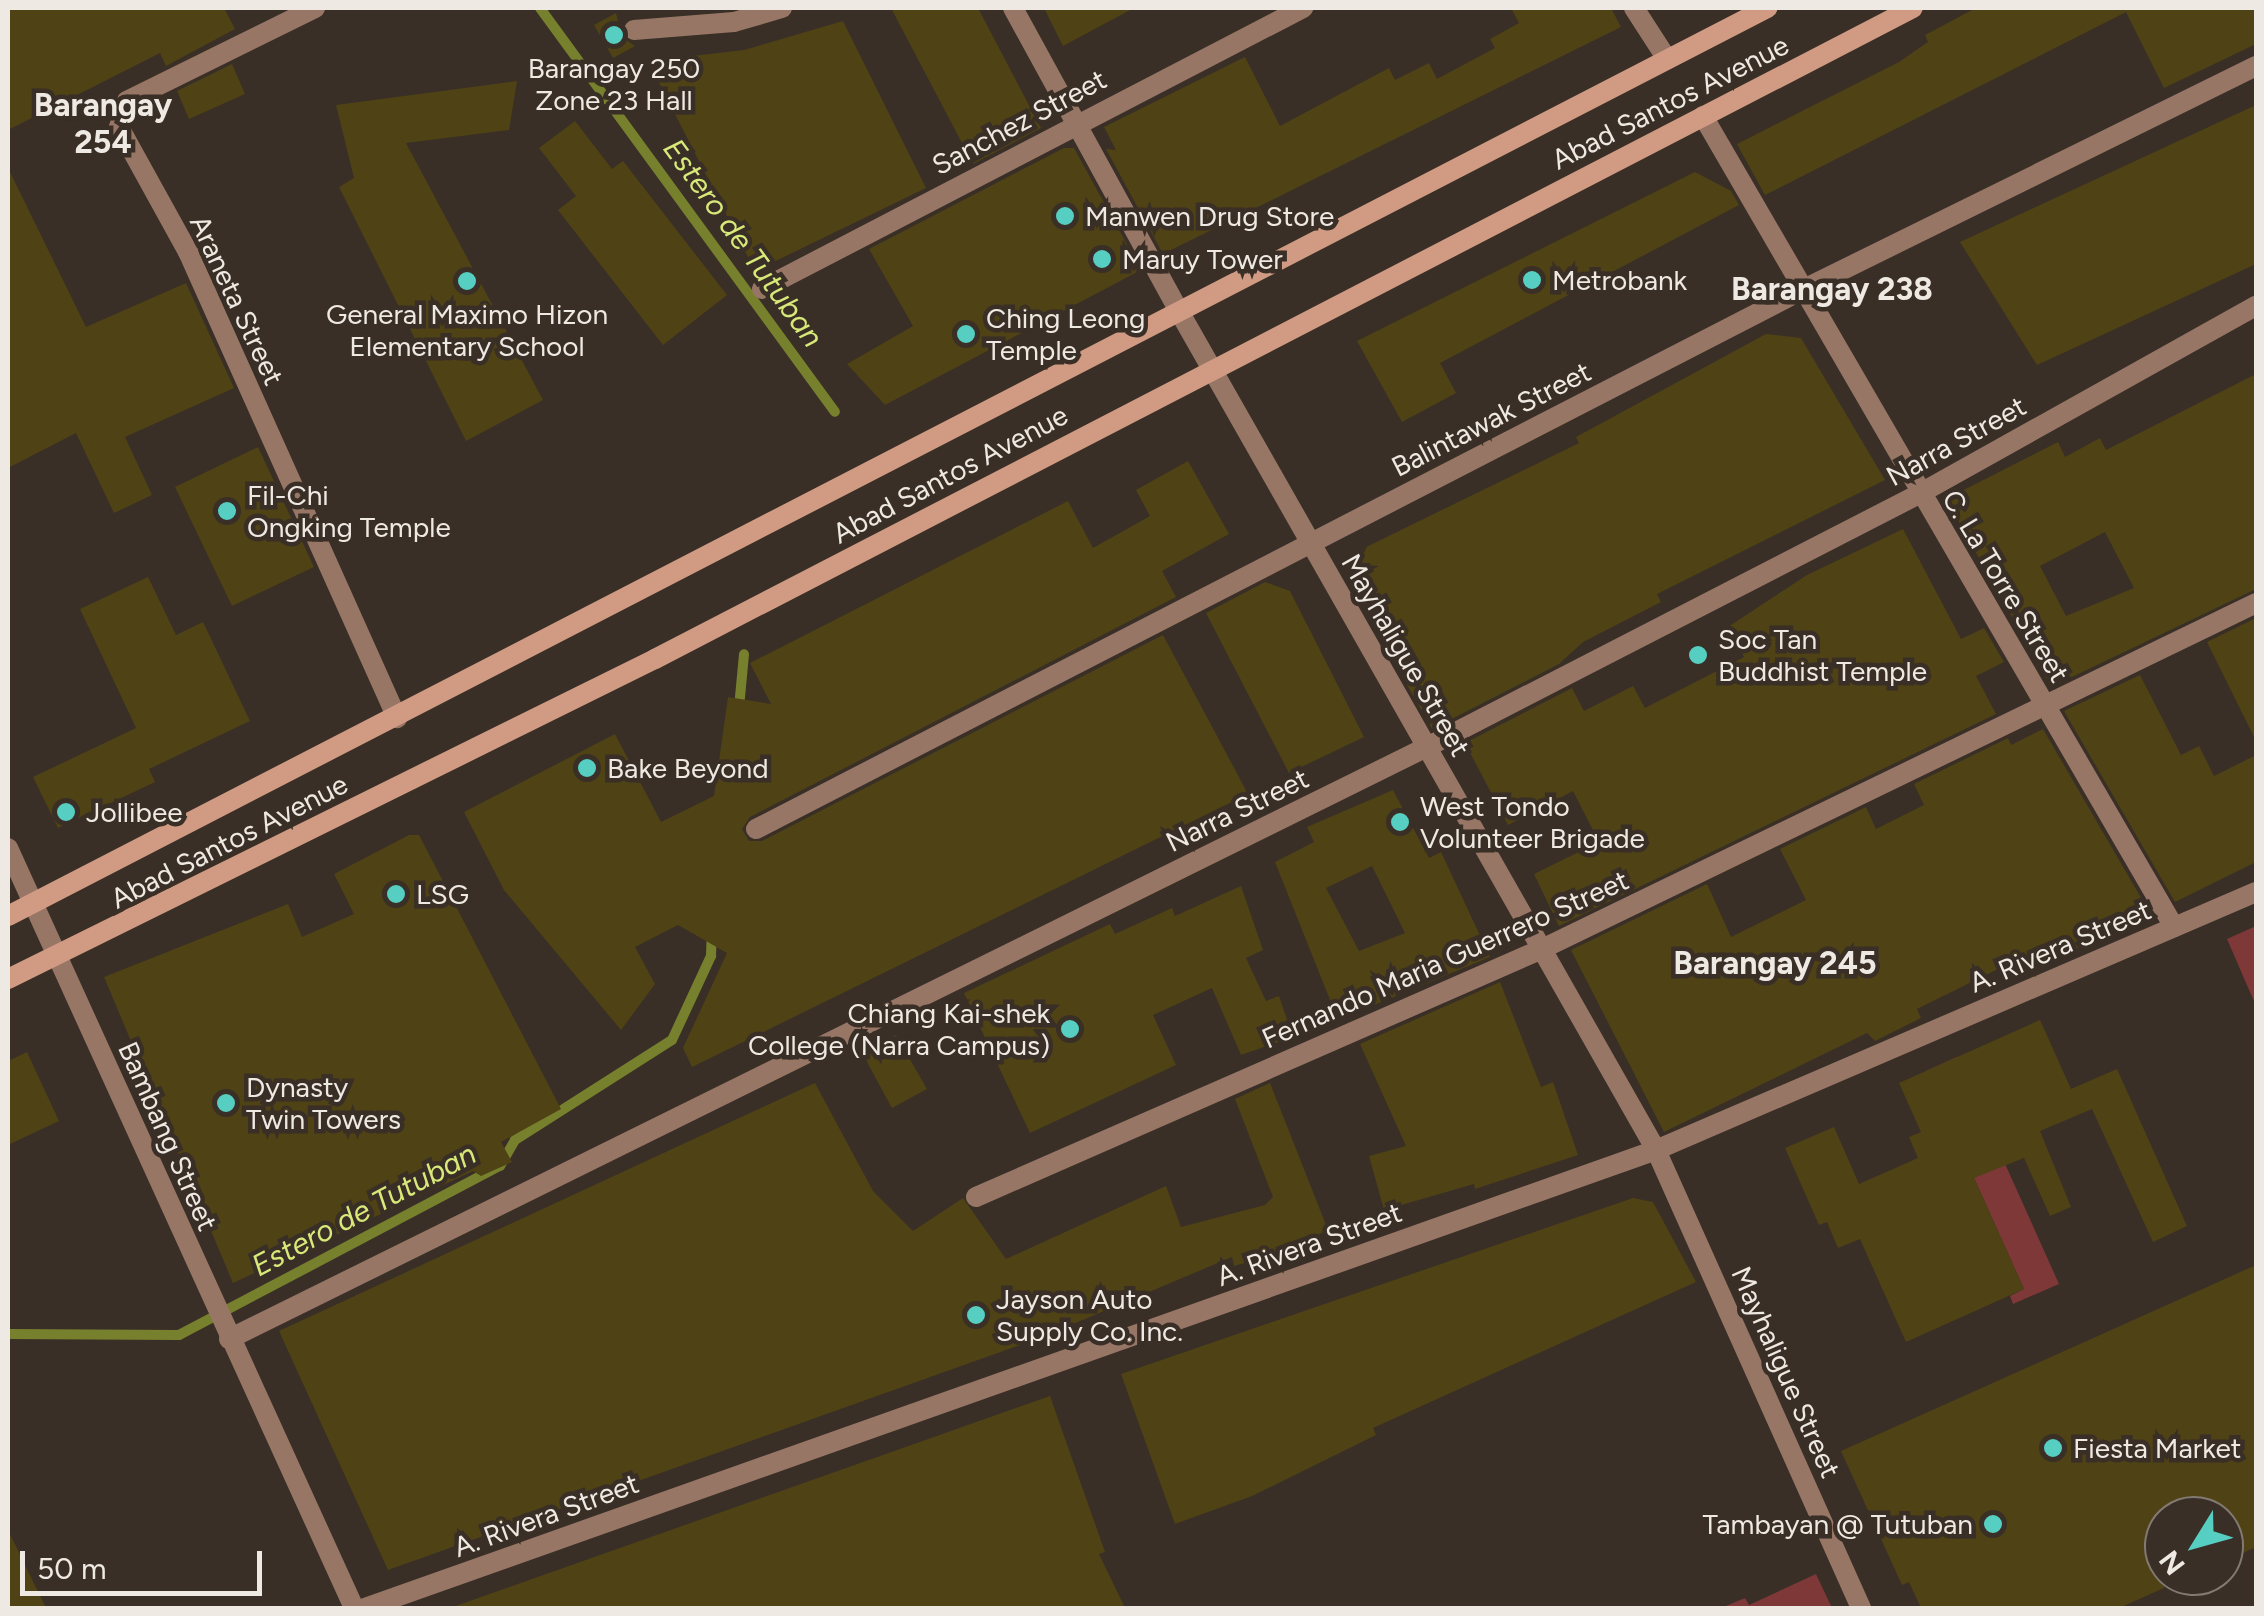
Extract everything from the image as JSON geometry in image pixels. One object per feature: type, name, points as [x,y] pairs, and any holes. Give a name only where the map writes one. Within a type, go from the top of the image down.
[{"type":"main road","name":"Abad Santos Avenue","points":[[8,916],[1767,8]]},
{"type":"main road","name":"Abad Santos Avenue","points":[[8,979],[655,659],[1211,367],[1914,8]]},
{"type":"street","name":"Araneta Street","points":[[315,8],[128,102],[118,127],[188,252],[397,718]]},
{"type":"street","points":[[634,30],[734,22],[782,8]]},
{"type":"street","name":"Mayhaligue Street","points":[[1014,8],[1079,120],[1180,312],[1656,1150],[1862,1608]]},
{"type":"street","name":"Sanchez Street","points":[[762,289],[1079,120],[1303,8]]},
{"type":"street","points":[[1634,8],[1666,59]]},
{"type":"street","name":"Balintawak Street","points":[[756,830],[1309,541],[1804,289],[2256,66]]},
{"type":"street","name":"C. La Torre Street","points":[[1703,116],[1919,494],[2174,927]]},
{"type":"street","name":"Narra Street","points":[[225,1331],[1426,747],[1919,494],[2256,306]]},
{"type":"street","name":"Fernando Maria Guerrero Street","points":[[976,1197],[1542,949],[2256,603]]},
{"type":"street","name":"Bambang Street","points":[[8,848],[354,1608]]},
{"type":"street","name":"A. Rivera Street","points":[[365,1608],[1656,1150],[2256,892]]},
{"type":"shaded area","points":[[2256,926],[2256,1006],[2227,939]]},
{"type":"shaded area","points":[[1957,1057],[2059,1284],[2013,1304],[2010,1296],[2024,1289],[1926,1071]]},
{"type":"shaded area","points":[[1816,1574],[1832,1608],[1721,1608],[1745,1598],[1749,1605]]},
{"type":"building","points":[[8,8],[224,8],[235,29],[166,66],[160,53],[8,130]]},
{"type":"building","points":[[891,8],[978,8],[1041,128],[973,164]]},
{"type":"building","points":[[1044,8],[1134,8],[1063,46]]},
{"type":"building","points":[[1511,8],[1611,8],[1621,27],[1163,254],[1106,149],[1116,150],[1104,127],[1245,57],[1280,126],[1389,68],[1395,80],[1429,63],[1437,79],[1495,48],[1490,39],[1519,23]]},
{"type":"building","points":[[1976,8],[2256,8],[2256,44],[2164,88],[2126,12],[1765,195],[1737,144],[1899,62],[1928,42],[1925,35]]},
{"type":"building","name":"Barangay 250 Zone 23 Hall","points":[[616,13],[622,37],[635,46],[613,58],[594,25]]},
{"type":"building","points":[[843,21],[926,188],[755,271],[648,61],[744,50]]},
{"type":"building","points":[[232,64],[245,94],[189,119],[177,91]]},
{"type":"building","points":[[517,81],[509,130],[406,143],[543,400],[466,441],[339,187],[354,178],[336,105]]},
{"type":"building","points":[[2256,105],[2256,264],[2037,365],[1960,242]]},
{"type":"building","points":[[575,121],[612,169],[623,161],[727,295],[663,345],[558,210],[576,196],[539,148]]},
{"type":"building","points":[[1064,148],[1074,148],[1141,270],[885,405],[847,364],[913,326],[869,249]]},
{"type":"building","points":[[8,168],[86,327],[186,283],[234,388],[125,437],[152,495],[114,513],[76,433],[8,468]]},
{"type":"building","points":[[1695,172],[1731,191],[1739,205],[1440,363],[1456,393],[1402,422],[1357,341]]},
{"type":"building","points":[[1766,334],[1801,338],[1885,480],[1657,594],[1661,602],[1583,642],[1559,664],[1432,729],[1347,579],[1358,551],[1579,443],[1576,437]]},
{"type":"building","points":[[2256,374],[2256,589],[2051,687],[1946,499],[2058,442],[2065,457],[2100,438],[2106,450]],"holes":[[[2105,532],[2134,588],[2066,616],[2040,566]]]},
{"type":"building","points":[[258,447],[314,567],[232,606],[175,487]]},
{"type":"building","points":[[1188,461],[1229,534],[1162,571],[1176,597],[750,817],[742,829],[749,841],[762,841],[1163,635],[1248,794],[692,1067],[683,1048],[727,953],[678,925],[635,947],[655,984],[621,1030],[504,890],[464,812],[615,734],[661,822],[714,796],[728,697],[771,704],[750,663],[1068,501],[1093,548],[1150,516],[1136,490]]},
{"type":"building","points":[[1903,529],[1961,639],[1984,628],[2004,662],[1976,676],[1996,714],[1559,926],[1534,874],[1599,842],[1573,791],[1508,825],[1465,743],[1572,688],[1584,711],[1633,686],[1645,708],[1744,657],[1728,627],[1807,575]]},
{"type":"building","points":[[148,577],[176,635],[203,622],[250,721],[149,769],[155,782],[58,828],[33,777],[136,728],[80,609]]},
{"type":"building","points":[[1265,582],[1290,591],[1364,737],[1289,773],[1206,613]]},
{"type":"building","points":[[2256,618],[2256,741],[2207,642]]},
{"type":"building","points":[[2140,675],[2181,755],[2199,746],[2214,776],[2256,755],[2256,862],[2175,902],[2064,711]]},
{"type":"building","points":[[2043,729],[2151,915],[2009,979],[2002,967],[1917,1009],[1921,1018],[1875,1041],[1867,1033],[1664,1132],[1571,950],[1707,884],[1731,937],[1806,900],[1780,849],[1866,807],[1876,829],[1924,805],[1914,784],[2008,738],[2011,745]]},
{"type":"building","points":[[1393,790],[1429,858],[1441,852],[1490,957],[1338,1020],[1275,862],[1314,842],[1307,827]],"holes":[[[1372,866],[1405,933],[1359,951],[1326,888]]]},
{"type":"building","points":[[409,835],[419,835],[561,1109],[501,1142],[512,1162],[481,1176],[473,1171],[233,1283],[104,977],[288,904],[302,937],[354,914],[334,874]]},
{"type":"building","name":"Chiang Kai-shek College (Narra Campus)","points":[[1241,886],[1263,950],[1246,958],[1266,1001],[1279,996],[1293,1037],[1241,1055],[1212,988],[1153,1015],[1176,1065],[1030,1133],[964,993],[1110,924],[1115,934],[1172,908],[1175,916]]},
{"type":"building","points":[[1500,982],[1541,1087],[1553,1082],[1578,1155],[1475,1189],[1474,1184],[1384,1210],[1369,1156],[1406,1146],[1360,1044]]},
{"type":"building","points":[[2040,1020],[2071,1089],[2117,1069],[2187,1226],[2153,1242],[2092,1109],[2040,1131],[2071,1207],[2050,1216],[2024,1158],[1974,1178],[2024,1289],[1906,1342],[1860,1239],[1838,1248],[1827,1222],[1819,1225],[1785,1148],[1834,1127],[1859,1184],[1918,1158],[1909,1137],[1921,1132],[1899,1083]]},
{"type":"building","points":[[896,1035],[927,1089],[892,1108],[862,1053]]},
{"type":"building","points":[[27,1052],[59,1121],[8,1145],[8,1061]]},
{"type":"building","points":[[815,1083],[873,1191],[913,1231],[963,1198],[1006,1259],[1166,1186],[1181,1227],[1265,1205],[1273,1197],[1235,1099],[1270,1083],[1328,1230],[1271,1256],[1234,1266],[1232,1257],[1040,1338],[388,1570],[279,1331]]},
{"type":"building","points":[[1633,1198],[1653,1202],[1696,1282],[1373,1428],[1376,1435],[1252,1496],[1175,1524],[1121,1374]]},
{"type":"building","name":"Fiesta Market","points":[[2256,1265],[2256,1547],[2244,1553],[2244,1496],[2144,1496],[2146,1596],[2119,1608],[1921,1608],[1909,1582],[1902,1585],[1841,1451]]},
{"type":"building","points":[[1050,1396],[1105,1552],[1099,1554],[1125,1608],[450,1608]]},
{"type":"building","points":[[8,1530],[46,1608],[8,1608]]},
{"type":"waterway","name":"Estero de Tutuban","points":[[540,8],[835,412]]},
{"type":"waterway","name":"Estero de Tutuban","points":[[739,708],[744,654]]},
{"type":"waterway","name":"Estero de Tutuban","points":[[8,1334],[179,1335],[500,1166],[515,1140],[672,1040],[711,956],[712,933]]},
{"type":"place","name":"Barangay 250 Zone 23 Hall","points":[[614,35]]},
{"type":"place","name":"Manwen Drug Store","points":[[1065,216]]},
{"type":"place","name":"Maruy Tower","points":[[1102,259]]},
{"type":"place","name":"Metrobank","points":[[1532,280]]},
{"type":"place","name":"General Maximo Hizon Elementary School","points":[[467,281]]},
{"type":"place","name":"Ching Leong Temple","points":[[966,334]]},
{"type":"place","name":"Fil-Chi Ongking Temple","points":[[227,511]]},
{"type":"place","name":"Soc Tan Buddhist Temple","points":[[1698,655]]},
{"type":"place","name":"Bake Beyond","points":[[587,768]]},
{"type":"place","name":"Jollibee","points":[[66,812]]},
{"type":"place","name":"West Tondo Volunteer Brigade","points":[[1400,822]]},
{"type":"place","name":"LSG","points":[[396,894]]},
{"type":"place","name":"Chiang Kai-shek College (Narra Campus)","points":[[1070,1029]]},
{"type":"place","name":"Dynasty Twin Towers","points":[[226,1103]]},
{"type":"place","name":"Jayson Auto Supply Co. Inc.","points":[[976,1315]]},
{"type":"place","name":"Fiesta Market","points":[[2053,1448]]},
{"type":"place","name":"Tambayan @ Tutuban","points":[[1993,1524]]},
{"type":"district","name":"Barangay 254","points":[[103,124]]},
{"type":"district","name":"Barangay 238","points":[[1832,289]]},
{"type":"district","name":"Barangay 245","points":[[1775,963]]}]
